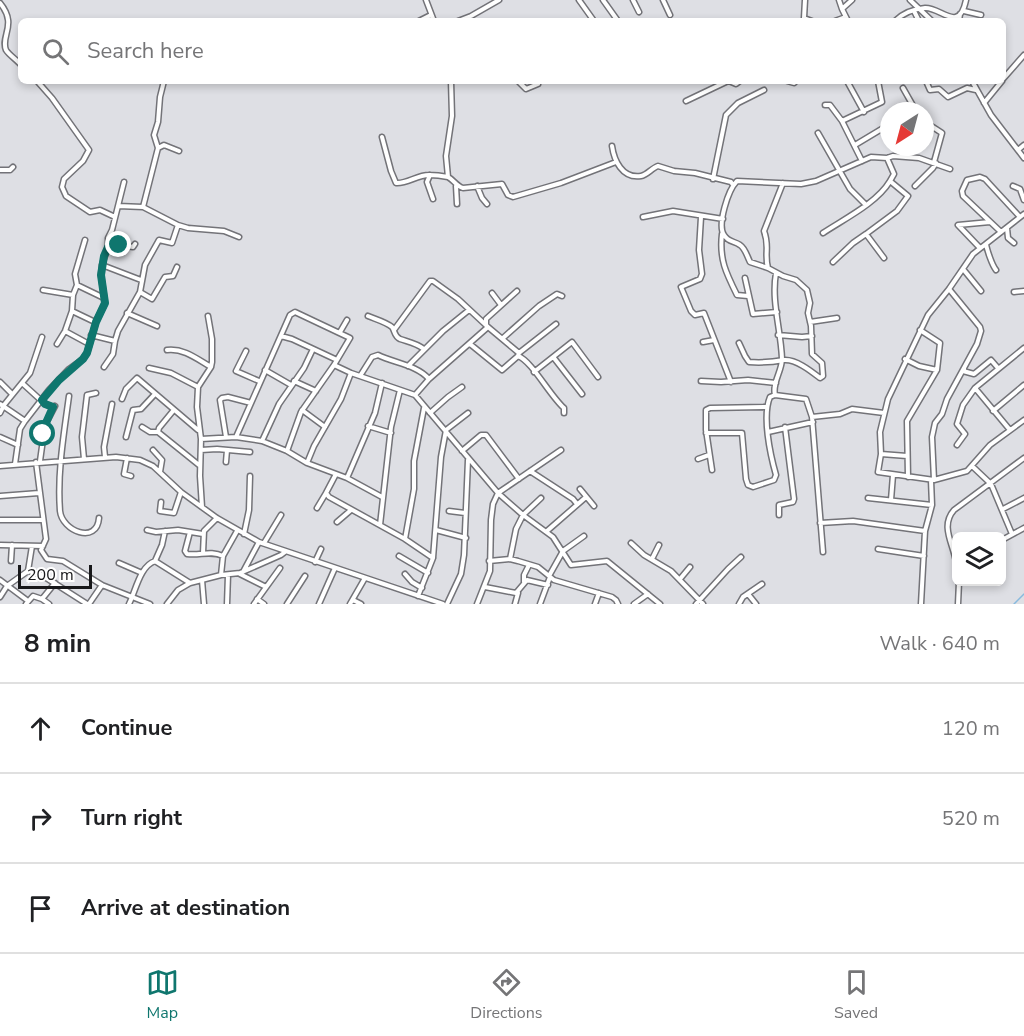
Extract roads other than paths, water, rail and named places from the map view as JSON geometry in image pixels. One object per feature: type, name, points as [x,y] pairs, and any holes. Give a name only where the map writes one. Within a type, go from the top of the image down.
[{"type":"street","points":[[426,0],[432,18]]},
{"type":"street","points":[[474,17],[492,2],[499,0]]},
{"type":"street","points":[[579,0],[592,18]]},
{"type":"street","points":[[603,0],[616,18]]},
{"type":"street","points":[[633,0],[639,12]]},
{"type":"street","points":[[663,0],[670,15]]},
{"type":"street","points":[[804,18],[805,0]]},
{"type":"street","points":[[839,0],[846,18]]},
{"type":"street","points":[[842,9],[852,0]]},
{"type":"street","points":[[910,0],[929,18]]},
{"type":"street","points":[[960,18],[966,0]]},
{"type":"street","points":[[0,3],[8,16],[5,47],[7,52],[18,61]]},
{"type":"street","points":[[899,18],[908,11],[926,8],[948,16],[962,13],[981,15]]},
{"type":"street","points":[[914,11],[918,18]]},
{"type":"street","points":[[425,18],[431,15]]},
{"type":"street","points":[[1006,75],[1024,55]]},
{"type":"street","points":[[40,84],[89,150],[82,161],[64,179],[63,192],[90,212],[100,210],[115,217]]},
{"type":"street","points":[[143,207],[158,148],[154,135],[163,84]]},
{"type":"street","points":[[451,84],[452,116],[446,156],[448,177],[456,186],[463,188],[502,184],[508,195],[516,197],[616,162]]},
{"type":"street","points":[[521,84],[526,89],[538,84]]},
{"type":"street","points":[[686,101],[723,84]]},
{"type":"street","points":[[849,84],[864,112]]},
{"type":"street","points":[[842,121],[882,102],[879,84]]},
{"type":"street","points":[[927,84],[930,90],[939,89],[948,97],[967,88],[977,90]]},
{"type":"street","points":[[974,84],[984,104],[1024,158]]},
{"type":"street","points":[[984,104],[999,84]]},
{"type":"street","points":[[903,88],[911,102]]},
{"type":"street","points":[[713,179],[726,115],[738,104],[764,90]]},
{"type":"street","points":[[825,105],[828,103],[842,121],[862,161]]},
{"type":"street","points":[[915,186],[935,163],[942,133],[934,128]]},
{"type":"street","points":[[855,145],[880,130]]},
{"type":"street","points":[[818,133],[850,189],[866,204]]},
{"type":"street","points":[[382,137],[396,183],[421,175],[448,177]]},
{"type":"street","points":[[1018,150],[1024,145]]},
{"type":"street","points":[[158,148],[164,146],[179,151]]},
{"type":"street","points":[[612,146],[616,162],[623,171],[640,176],[658,166],[731,182],[733,185]]},
{"type":"street","points":[[748,296],[737,295],[724,267],[722,255],[723,219],[727,197],[736,182],[801,184],[871,157],[910,156],[950,169]]},
{"type":"street","points":[[823,233],[858,212],[882,192],[894,174],[887,158]]},
{"type":"street","points":[[0,170],[10,170],[13,167]]},
{"type":"street","points":[[431,175],[426,182],[433,198]]},
{"type":"street","points":[[1001,232],[962,193],[968,179],[980,177],[986,179],[1022,216],[1007,228],[980,248],[949,289],[935,303],[905,359],[884,413],[880,432],[881,454],[878,472],[933,480],[967,471],[990,445],[1024,420]]},
{"type":"street","points":[[834,262],[853,243],[897,211],[908,196],[890,181]]},
{"type":"street","points":[[15,464],[20,429],[59,380],[83,359],[89,345],[105,303],[102,265],[124,182]]},
{"type":"street","points":[[768,268],[765,257],[768,240],[764,231],[783,183]]},
{"type":"street","points":[[456,186],[458,204]]},
{"type":"street","points":[[477,186],[482,199],[487,204]]},
{"type":"street","points":[[1013,186],[1020,189],[1024,200]]},
{"type":"street","points":[[118,206],[143,207],[178,225],[224,231],[239,237]]},
{"type":"street","points":[[643,217],[673,211],[723,219]]},
{"type":"street","points":[[701,217],[699,249],[702,274],[700,279],[681,286],[691,311],[695,315],[704,313],[731,382]]},
{"type":"street","points":[[980,248],[958,225],[990,222]]},
{"type":"street","points":[[104,367],[113,354],[118,331],[140,292],[141,280],[148,259],[159,240],[172,243],[178,225]]},
{"type":"street","points":[[1007,228],[1008,237],[1014,243]]},
{"type":"street","points":[[722,234],[729,241],[740,244],[750,261],[796,280],[807,290],[810,303],[808,313],[812,354],[822,363],[823,376],[820,378],[792,362],[749,362],[739,343]]},
{"type":"street","points":[[866,234],[884,258]]},
{"type":"street","points":[[57,344],[65,331],[72,311],[73,295],[77,285],[75,274],[85,240]]},
{"type":"street","points":[[986,243],[996,270]]},
{"type":"street","points":[[108,247],[119,245],[134,247],[135,244]]},
{"type":"street","points":[[102,265],[141,280]]},
{"type":"street","points":[[140,292],[152,299],[165,277],[173,276],[177,267]]},
{"type":"street","points":[[963,269],[981,291]]},
{"type":"street","points":[[775,395],[774,390],[782,361],[774,294],[776,273]]},
{"type":"street","points":[[745,278],[753,314],[777,312]]},
{"type":"street","points":[[394,330],[430,281],[436,283],[503,338],[528,363],[564,408],[564,413]]},
{"type":"street","points":[[77,285],[105,298]]},
{"type":"street","points":[[949,289],[981,331],[963,371],[974,374],[991,360],[999,368]]},
{"type":"street","points":[[42,290],[73,295]]},
{"type":"street","points":[[488,327],[485,322],[517,291]]},
{"type":"street","points":[[1014,291],[1024,291]]},
{"type":"street","points":[[492,293],[501,305]]},
{"type":"street","points":[[503,338],[540,304],[557,294],[562,296]]},
{"type":"street","points":[[408,366],[469,310]]},
{"type":"street","points":[[72,311],[96,322]]},
{"type":"street","points":[[236,436],[259,381],[293,312],[349,336],[350,340],[302,410],[287,451]]},
{"type":"street","points":[[128,313],[156,326]]},
{"type":"street","points":[[202,507],[201,439],[197,407],[198,387],[211,367],[212,339],[208,316]]},
{"type":"street","points":[[368,316],[388,325],[401,339],[413,342],[424,349]]},
{"type":"street","points":[[810,322],[837,318]]},
{"type":"street","points":[[340,332],[347,320]]},
{"type":"street","points":[[470,344],[502,370],[556,324]]},
{"type":"street","points":[[415,394],[488,327]]},
{"type":"street","points":[[908,477],[907,420],[937,370],[940,342],[920,330]]},
{"type":"street","points":[[65,331],[89,345]]},
{"type":"street","points":[[91,335],[115,341]]},
{"type":"street","points":[[778,335],[802,338],[812,336]]},
{"type":"street","points":[[281,336],[313,349],[360,376],[415,394],[498,493],[523,515],[547,531],[571,565],[607,561],[660,604]]},
{"type":"street","points":[[0,413],[2,405],[30,373],[42,337]]},
{"type":"street","points":[[703,342],[714,340]]},
{"type":"street","points":[[534,372],[573,342],[598,377]]},
{"type":"street","points":[[921,604],[925,531],[932,505],[932,437],[935,423],[942,414],[947,399],[977,344]]},
{"type":"street","points":[[957,445],[965,433],[957,424],[965,400],[975,388],[1024,348]]},
{"type":"street","points":[[262,441],[269,423],[292,383],[304,368],[313,349]]},
{"type":"street","points":[[167,350],[188,354],[211,367]]},
{"type":"street","points":[[246,351],[236,371],[259,381]]},
{"type":"street","points":[[360,376],[374,356],[378,355],[408,366],[426,375],[429,379]]},
{"type":"street","points":[[554,358],[582,394]]},
{"type":"street","points":[[905,359],[919,366],[937,370]]},
{"type":"street","points":[[149,368],[171,373],[198,387]]},
{"type":"street","points":[[265,370],[315,391]]},
{"type":"street","points":[[307,463],[341,399],[351,372]]},
{"type":"street","points":[[122,399],[126,389],[135,379],[140,380],[173,411],[199,431]]},
{"type":"street","points":[[701,381],[748,380],[776,383]]},
{"type":"street","points":[[0,382],[12,394]]},
{"type":"street","points":[[347,478],[375,413],[382,382]]},
{"type":"street","points":[[22,383],[45,404],[54,406],[45,425],[38,462],[39,494],[46,539],[42,553],[47,559],[63,561],[102,585],[150,604]]},
{"type":"street","points":[[993,411],[1024,385]]},
{"type":"street","points":[[430,413],[462,387]]},
{"type":"street","points":[[975,388],[1011,430]]},
{"type":"street","points":[[380,525],[391,433],[400,390]]},
{"type":"street","points":[[84,459],[81,436],[87,394],[96,393]]},
{"type":"street","points":[[126,437],[133,410],[141,409],[155,394]]},
{"type":"street","points":[[706,433],[742,433],[748,485],[753,487],[774,480],[766,407],[770,397],[775,395],[806,399],[812,419],[823,552]]},
{"type":"street","points":[[69,396],[62,460],[60,512],[62,518],[72,529],[83,534],[96,528],[99,518]]},
{"type":"street","points":[[226,437],[220,400],[228,397],[251,403]]},
{"type":"street","points":[[105,457],[104,447],[112,404]]},
{"type":"street","points":[[2,405],[25,421]]},
{"type":"street","points":[[405,539],[414,489],[414,461],[425,407]]},
{"type":"street","points":[[712,470],[705,414],[710,408],[766,407]]},
{"type":"street","points":[[768,432],[852,409],[884,413]]},
{"type":"street","points":[[302,410],[325,427]]},
{"type":"street","points":[[158,432],[173,411]]},
{"type":"street","points":[[418,596],[433,558],[441,457],[446,430],[468,413]]},
{"type":"street","points":[[368,426],[391,433]]},
{"type":"street","points":[[142,427],[150,432],[158,432],[200,466]]},
{"type":"street","points":[[779,515],[779,505],[793,502],[794,499],[785,427]]},
{"type":"street","points":[[462,451],[480,435],[486,435],[519,479]]},
{"type":"street","points":[[0,436],[18,445]]},
{"type":"street","points":[[201,439],[236,436],[262,441],[287,451],[307,463],[347,478],[382,497]]},
{"type":"street","points":[[153,450],[162,460],[160,472]]},
{"type":"street","points":[[201,450],[250,452]]},
{"type":"street","points":[[226,462],[227,450]]},
{"type":"street","points":[[477,604],[490,571],[490,520],[498,493],[561,450]]},
{"type":"street","points":[[881,454],[908,456]]},
{"type":"street","points":[[698,459],[709,455]]},
{"type":"street","points":[[0,466],[105,457],[140,460],[160,472],[181,492],[216,518],[261,543],[445,604],[461,574],[466,538],[468,459]]},
{"type":"street","points":[[127,458],[124,474],[131,476]]},
{"type":"street","points":[[952,546],[947,530],[948,518],[954,510],[1024,458]]},
{"type":"street","points":[[972,466],[991,484],[1012,534]]},
{"type":"street","points":[[530,471],[577,504]]},
{"type":"street","points":[[317,508],[336,474]]},
{"type":"street","points":[[891,500],[892,475]]},
{"type":"street","points":[[244,534],[249,510],[250,476]]},
{"type":"street","points":[[580,489],[594,506]]},
{"type":"street","points":[[161,502],[160,511],[162,513],[174,513],[181,492]]},
{"type":"street","points":[[326,493],[329,497],[405,539],[433,558]]},
{"type":"street","points":[[0,496],[39,494]]},
{"type":"street","points":[[547,531],[586,497]]},
{"type":"street","points":[[510,559],[516,529],[523,515],[541,498]]},
{"type":"street","points":[[868,498],[932,505]]},
{"type":"street","points":[[1002,509],[1024,498]]},
{"type":"street","points":[[337,522],[351,510]]},
{"type":"street","points":[[449,511],[465,513]]},
{"type":"street","points":[[242,573],[281,515]]},
{"type":"street","points":[[203,553],[203,534],[216,518]]},
{"type":"street","points":[[0,520],[42,520]]},
{"type":"street","points":[[820,524],[853,521],[925,531]]},
{"type":"street","points":[[1006,538],[1024,528]]},
{"type":"street","points":[[147,530],[178,530],[203,534]]},
{"type":"street","points":[[436,530],[466,538]]},
{"type":"street","points":[[155,561],[165,531]]},
{"type":"street","points":[[221,575],[223,556],[237,531]]},
{"type":"street","points":[[190,532],[186,553],[198,555],[211,552],[223,556]]},
{"type":"street","points":[[540,604],[563,551],[584,536]]},
{"type":"street","points":[[631,543],[680,579],[699,603],[728,568],[741,557]]},
{"type":"street","points":[[0,545],[43,546]]},
{"type":"street","points":[[11,561],[12,545]]},
{"type":"street","points":[[652,559],[659,545]]},
{"type":"street","points":[[0,597],[7,586],[28,571],[32,546]]},
{"type":"street","points":[[315,562],[321,549]]},
{"type":"street","points":[[878,549],[924,556]]},
{"type":"street","points":[[168,604],[178,590],[190,583],[221,575],[242,573],[285,552]]},
{"type":"street","points":[[399,556],[428,573]]},
{"type":"street","points":[[489,561],[510,559],[538,567],[551,578],[599,593],[616,600],[618,604]]},
{"type":"street","points":[[129,604],[141,573],[151,561],[155,561],[190,583]]},
{"type":"street","points":[[119,563],[141,573]]},
{"type":"street","points":[[515,604],[529,565]]},
{"type":"street","points":[[680,579],[690,567]]},
{"type":"street","points":[[254,604],[280,568]]},
{"type":"street","points":[[319,604],[335,568]]},
{"type":"street","points":[[28,571],[40,574],[68,594],[88,604],[102,585]]},
{"type":"street","points":[[242,573],[266,587]]},
{"type":"street","points":[[405,574],[422,588]]},
{"type":"street","points":[[227,604],[228,575]]},
{"type":"street","points":[[287,604],[305,576]]},
{"type":"street","points":[[361,604],[352,602],[365,578]]},
{"type":"street","points":[[0,580],[27,602],[33,596],[49,604]]},
{"type":"street","points":[[202,580],[204,604]]},
{"type":"street","points":[[524,582],[529,580],[548,585]]},
{"type":"street","points":[[42,599],[55,583]]},
{"type":"street","points":[[739,604],[762,584]]},
{"type":"street","points":[[485,586],[518,592]]},
{"type":"street","points":[[958,604],[959,586]]},
{"type":"street","points":[[595,604],[599,593]]},
{"type":"street","points":[[634,604],[648,594]]},
{"type":"street","points":[[748,594],[756,604]]},
{"type":"street","points":[[257,599],[264,604]]},
{"type":"waterway","points":[[1014,604],[1024,594]]}]
